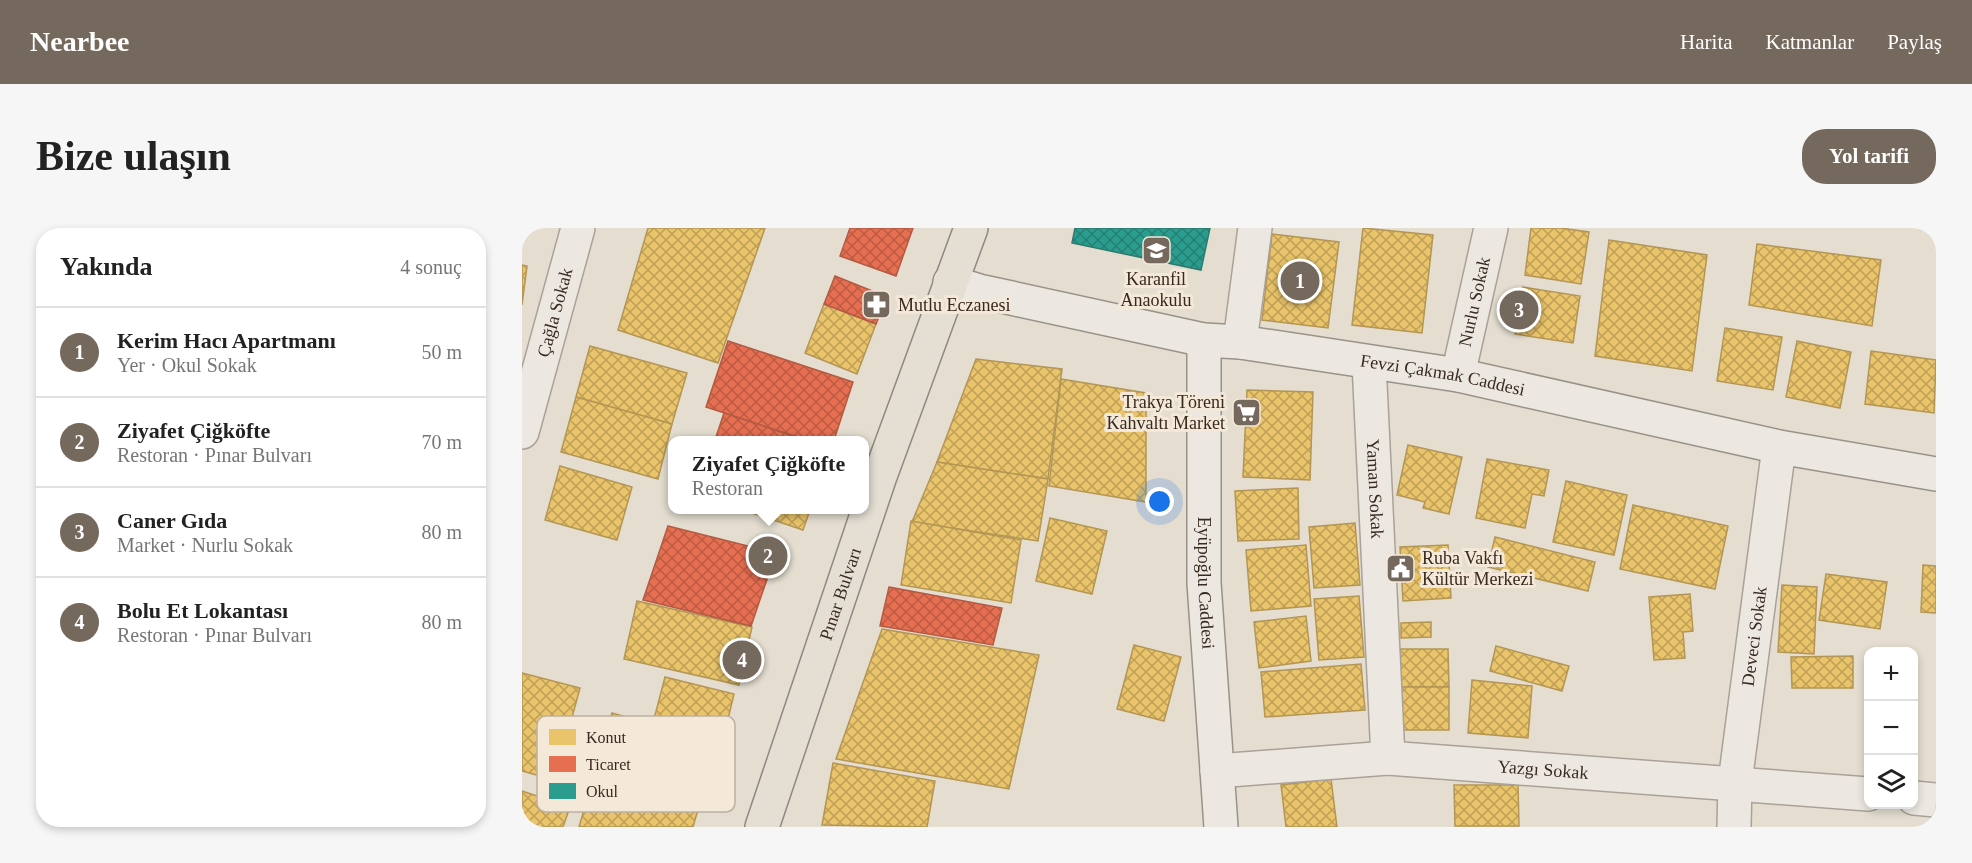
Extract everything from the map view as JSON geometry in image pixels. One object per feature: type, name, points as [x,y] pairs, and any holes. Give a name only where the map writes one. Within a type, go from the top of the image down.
[{"type":"main road","name":"Pınar Bulvarı","points":[[869,509],[971,228]]},
{"type":"main road","name":"Pınar Bulvarı","points":[[762,827],[867,514]]},
{"type":"street","name":"Çağla Sokak","points":[[522,432],[578,228]]},
{"type":"street","points":[[1240,342],[1255,228]]},
{"type":"street","name":"Nurlu Sokak","points":[[1458,375],[1491,228]]},
{"type":"street","name":"Fevzi Çakmak Caddesi","points":[[950,282],[980,291],[1203,340],[1240,342],[1458,375],[1779,447],[1936,474]]},
{"type":"street","name":"Eyüpoğlu Caddesi","points":[[1203,340],[1204,583],[1221,827]]},
{"type":"street","name":"Yaman Sokak","points":[[1369,363],[1388,758]]},
{"type":"street","name":"Deveci Sokak","points":[[1734,827],[1735,782],[1779,447]]},
{"type":"street","name":"Yazgı Sokak","points":[[1217,771],[1388,758],[1735,782],[1864,794]]},
{"type":"street","points":[[1918,798],[1936,800]]},
{"type":"building: Konut","points":[[648,228],[765,228],[718,363],[618,330]]},
{"type":"building: Konut","points":[[1363,228],[1433,235],[1422,333],[1352,325]]},
{"type":"building: Konut","points":[[1531,228],[1560,228],[1589,232],[1581,284],[1525,275]]},
{"type":"building: Konut","points":[[1272,234],[1339,242],[1328,328],[1262,320]]},
{"type":"building: Konut","points":[[1609,240],[1707,255],[1692,371],[1595,356]]},
{"type":"building: Konut","points":[[1757,244],[1881,260],[1872,326],[1749,305]]},
{"type":"building: Konut","points":[[522,265],[527,266],[522,305]]},
{"type":"building: Konut","points":[[1523,287],[1580,296],[1573,343],[1515,334]]},
{"type":"building: Konut","points":[[824,304],[876,324],[857,374],[805,353]]},
{"type":"building: Konut","points":[[1725,328],[1782,337],[1773,390],[1717,381]]},
{"type":"building: Konut","points":[[1797,341],[1851,352],[1840,408],[1786,397]]},
{"type":"building: Konut","points":[[590,346],[687,373],[672,424],[576,397]]},
{"type":"building: Konut","points":[[1871,351],[1936,360],[1934,413],[1865,404]]},
{"type":"building: Konut","points":[[976,359],[1062,369],[1048,479],[937,462]]},
{"type":"building: Konut","points":[[1061,379],[1146,393],[1146,502],[1049,486]]},
{"type":"building: Konut","points":[[1247,390],[1313,392],[1310,480],[1243,477]]},
{"type":"building: Konut","points":[[576,397],[672,424],[658,479],[561,452]]},
{"type":"building: Konut","points":[[1408,445],[1462,457],[1449,514],[1423,508],[1425,502],[1397,495]]},
{"type":"building: Konut","points":[[1487,459],[1549,470],[1544,496],[1532,494],[1525,528],[1476,518]]},
{"type":"building: Konut","points":[[937,462],[1048,479],[1038,541],[912,522]]},
{"type":"building: Konut","points":[[560,466],[632,487],[617,540],[545,520]]},
{"type":"building: Konut","points":[[1566,481],[1627,495],[1614,555],[1553,542]]},
{"type":"building: Konut","points":[[1298,488],[1299,539],[1238,541],[1235,491]]},
{"type":"building: Konut","points":[[1633,505],[1728,526],[1715,589],[1620,569]]},
{"type":"building: Konut","points":[[755,514],[809,514],[803,530]]},
{"type":"building: Konut","points":[[1050,518],[1107,531],[1092,594],[1036,581]]},
{"type":"building: Konut","points":[[911,521],[1021,540],[1011,603],[901,585]]},
{"type":"building: Konut","points":[[1355,523],[1360,585],[1314,588],[1309,527]]},
{"type":"building: Konut","points":[[1495,537],[1595,562],[1588,591],[1488,567]]},
{"type":"building: Konut","points":[[1306,545],[1311,606],[1251,611],[1246,550]]},
{"type":"building: Konut","points":[[1448,545],[1451,598],[1403,601],[1400,547]]},
{"type":"building: Konut","points":[[1923,565],[1936,566],[1936,613],[1921,612]]},
{"type":"building: Konut","points":[[1826,574],[1887,582],[1880,629],[1819,620]]},
{"type":"building: Konut","points":[[1782,585],[1817,587],[1814,654],[1778,652]]},
{"type":"building: Konut","points":[[1690,594],[1693,631],[1683,632],[1685,658],[1654,660],[1649,597]]},
{"type":"building: Konut","points":[[1359,596],[1364,657],[1319,660],[1314,599]]},
{"type":"building: Konut","points":[[637,601],[752,627],[739,685],[624,659]]},
{"type":"building: Konut","points":[[1306,616],[1311,661],[1259,668],[1254,622]]},
{"type":"building: Konut","points":[[1431,622],[1431,637],[1401,638],[1401,623]]},
{"type":"building: Konut","points":[[882,629],[1039,655],[1009,789],[836,759]]},
{"type":"building: Konut","points":[[1134,645],[1181,657],[1164,721],[1117,709]]},
{"type":"building: Konut","points":[[1496,646],[1569,666],[1562,691],[1490,671]]},
{"type":"building: Konut","points":[[1400,649],[1448,649],[1449,687],[1400,687]]},
{"type":"building: Konut","points":[[1853,656],[1853,688],[1792,688],[1791,657]]},
{"type":"building: Konut","points":[[1361,664],[1365,710],[1265,717],[1261,672]]},
{"type":"building: Konut","points":[[522,673],[580,688],[572,716],[537,716],[537,775],[522,771]]},
{"type":"building: Konut","points":[[665,677],[734,694],[729,716],[655,716]]},
{"type":"building: Konut","points":[[1472,680],[1532,686],[1528,738],[1468,733]]},
{"type":"building: Konut","points":[[1400,687],[1449,687],[1449,730],[1401,730]]},
{"type":"building: Konut","points":[[833,763],[935,781],[927,827],[822,825]]},
{"type":"building: Konut","points":[[1331,779],[1337,827],[1286,827],[1281,785]]},
{"type":"building: Konut","points":[[1454,785],[1518,785],[1519,826],[1455,826]]},
{"type":"building: Konut","points":[[522,791],[537,796],[537,812],[568,812],[563,827],[522,827]]},
{"type":"building: Konut","points":[[583,812],[697,812],[693,827],[579,827]]},
{"type":"building: Ticaret","points":[[850,228],[913,228],[896,276],[840,256]]},
{"type":"building: Ticaret","points":[[835,276],[887,297],[876,324],[824,304]]},
{"type":"building: Ticaret","points":[[728,341],[853,382],[835,436],[795,436],[706,407]]},
{"type":"building: Ticaret","points":[[724,413],[793,436],[716,436]]},
{"type":"building: Ticaret","points":[[668,526],[776,553],[751,626],[643,600]]},
{"type":"building: Ticaret","points":[[889,587],[1002,608],[993,645],[880,626]]},
{"type":"building: Okul","name":"Karanfil Anaokulu","points":[[1075,228],[1210,228],[1201,270],[1072,243]]},
{"type":"place","name":"Karanfil Anaokulu","points":[[1156,250]]},
{"type":"place","name":"Kerim Hacı Apartmanı","points":[[1300,281]]},
{"type":"place","name":"Mutlu Eczanesi","points":[[877,305]]},
{"type":"place","name":"Caner Gıda","points":[[1519,310]]},
{"type":"place","name":"Trakya Töreni Kahvaltı Market","points":[[1246,412]]},
{"type":"place","name":"Ziyafet Çiğköfte","points":[[768,556]]},
{"type":"place","name":"Ruba Vakfı Kültür Merkezi","points":[[1401,568]]},
{"type":"place","name":"Bolu Et Lokantası","points":[[742,660]]}]
